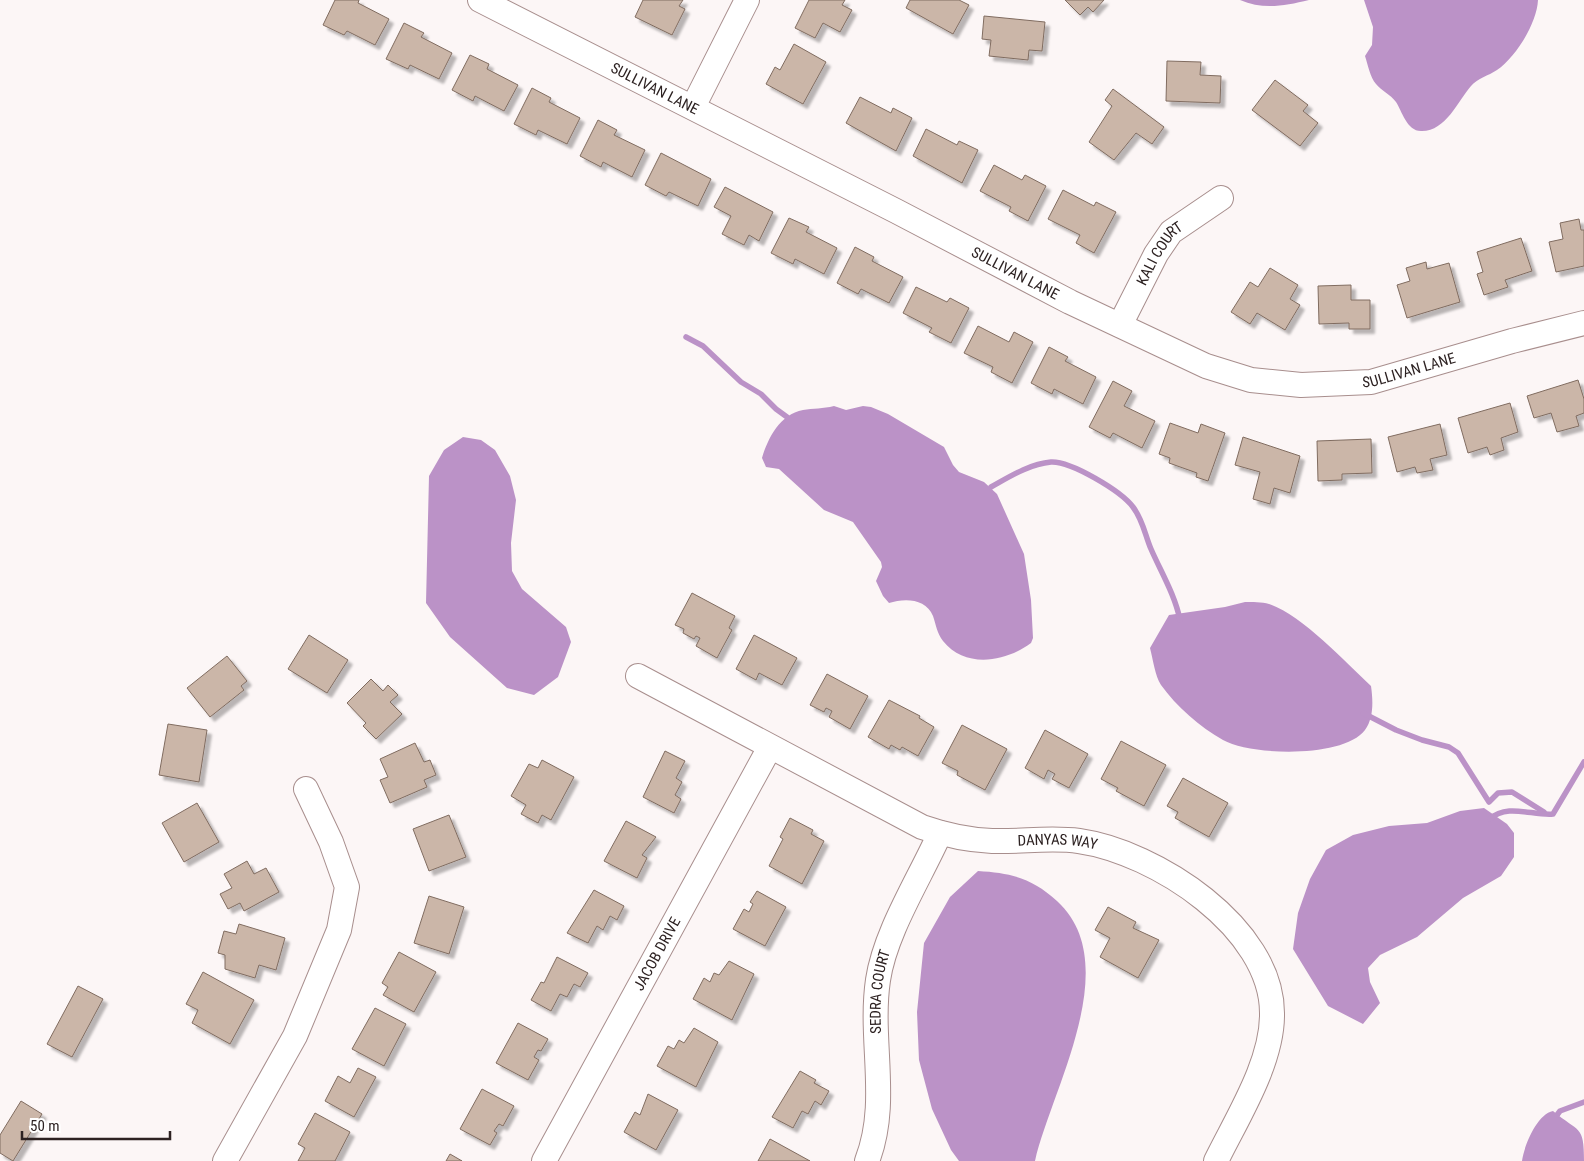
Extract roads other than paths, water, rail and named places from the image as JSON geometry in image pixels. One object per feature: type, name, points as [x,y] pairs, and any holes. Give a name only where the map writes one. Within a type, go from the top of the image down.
[{"type":"street","name":"SULLIVAN LANE","points":[[480,0],[1120,325],[1206,366],[1251,380],[1309,385],[1371,382],[1512,341],[1584,323]]},
{"type":"street","points":[[693,107],[747,0]]},
{"type":"street","name":"KALI COURT","points":[[1120,325],[1156,254],[1171,232],[1220,198]]},
{"type":"street","name":"DANYAS WAY","points":[[638,676],[911,822],[952,837],[993,841],[1057,839],[1082,842],[1105,848],[1140,861],[1189,887],[1214,906],[1237,928],[1269,986],[1272,1014],[1269,1040],[1256,1080],[1216,1161]]},
{"type":"street","name":"JACOB DRIVE","points":[[544,1161],[770,747]]},
{"type":"street","points":[[225,1161],[296,1036],[339,930],[347,887],[331,842],[306,789]]},
{"type":"street","name":"SEDRA COURT","points":[[867,1161],[878,1119],[880,1086],[876,1029],[878,979],[884,954],[893,932],[940,833]]},
{"type":"waterway","points":[[686,337],[703,346],[741,382],[761,394],[787,417]]},
{"type":"waterway","points":[[991,487],[1027,468],[1051,462],[1071,466],[1107,485],[1127,500],[1139,517],[1171,593],[1180,620]]},
{"type":"waterway","points":[[1363,713],[1396,730],[1422,740],[1449,747],[1458,753],[1489,802],[1498,793],[1512,792],[1544,812]]},
{"type":"waterway","points":[[1490,819],[1497,814],[1512,811],[1553,814],[1584,762]]},
{"type":"waterway","points":[[1557,1115],[1560,1111],[1584,1102]]}]
